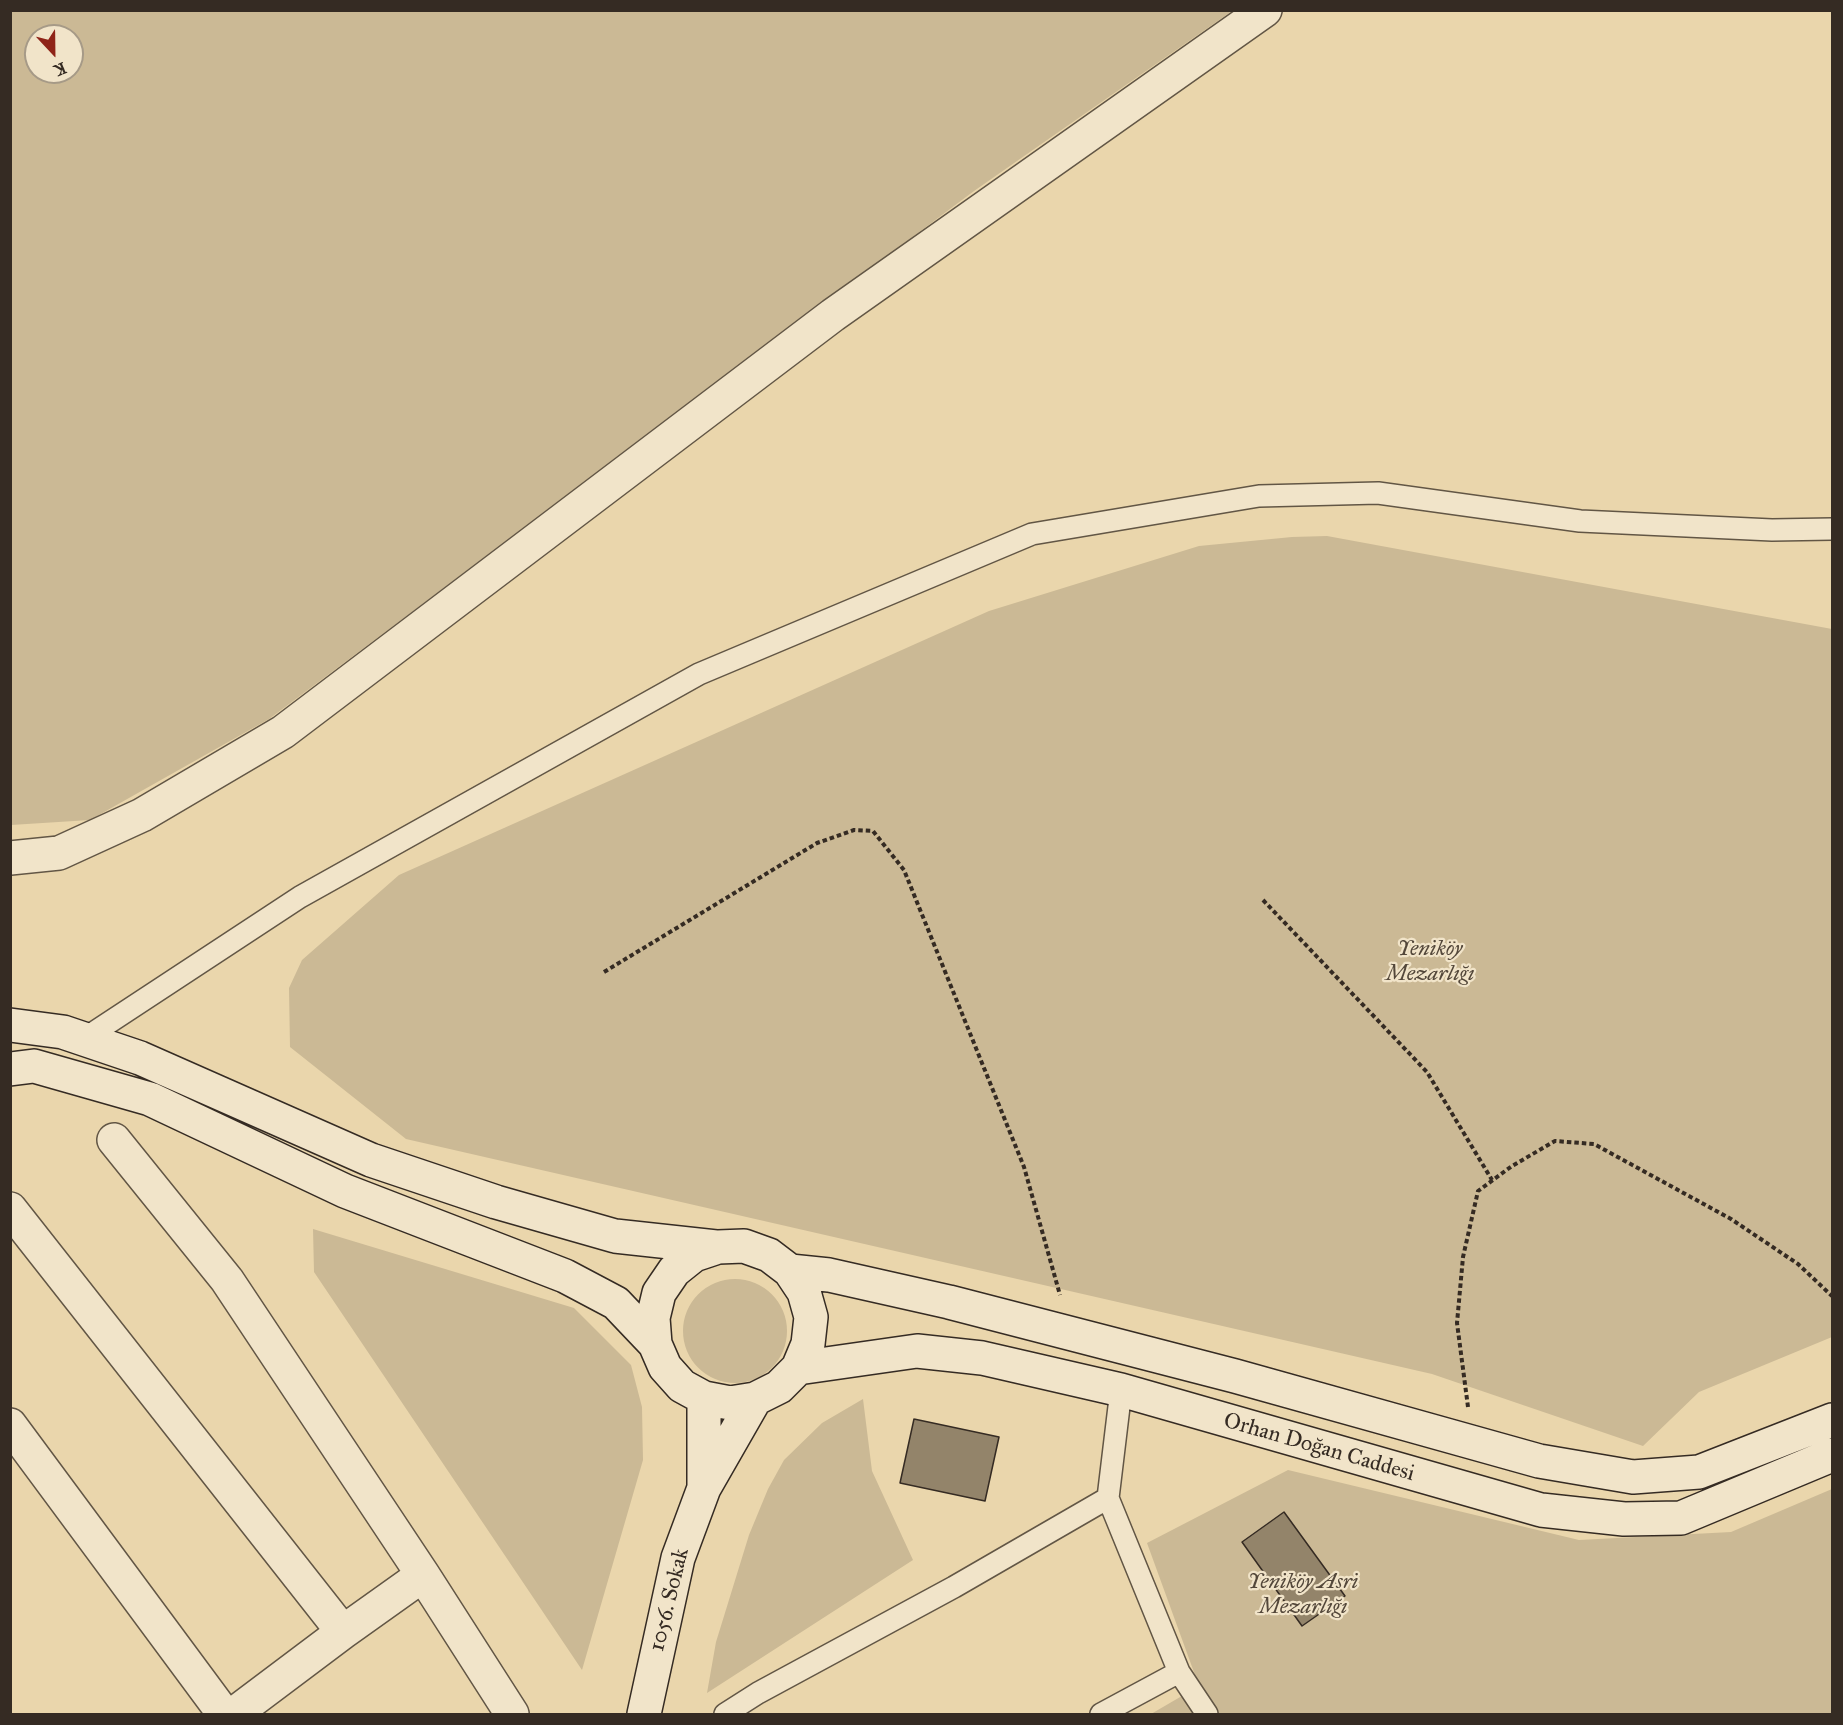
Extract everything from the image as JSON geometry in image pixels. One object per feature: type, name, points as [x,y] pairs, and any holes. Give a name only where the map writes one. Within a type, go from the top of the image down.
[{"type":"main road","points":[[10,858],[59,853],[142,814],[283,732],[833,315],[1265,10]]},
{"type":"main road","points":[[10,1024],[63,1032],[140,1058],[371,1160],[496,1202],[615,1236],[718,1247],[744,1246],[761,1252],[790,1271],[804,1292],[810,1317],[808,1344],[798,1368],[779,1387],[755,1399],[730,1403],[704,1398],[682,1386],[665,1367],[655,1344],[653,1318],[659,1293],[674,1271],[694,1255],[718,1247]]},
{"type":"main road","points":[[10,1069],[34,1066],[150,1099],[345,1191],[565,1276],[616,1303],[655,1344]]},
{"type":"main road","points":[[114,1140],[227,1280],[423,1575],[512,1714]]},
{"type":"main road","points":[[10,1209],[343,1632]]},
{"type":"main road","points":[[790,1271],[829,1275],[1056,1328],[1539,1461],[1633,1478],[1699,1472],[1833,1420]]},
{"type":"main road","name":"Orhan Doğan Caddesi","points":[[798,1368],[917,1351],[982,1358],[1121,1390],[1541,1510],[1624,1519],[1681,1518],[1833,1455]]},
{"type":"main road","points":[[704,1398],[704,1488]]},
{"type":"main road","points":[[704,1488],[755,1399]]},
{"type":"main road","points":[[10,1425],[224,1714]]},
{"type":"main road","name":"1056. Sokak","points":[[644,1714],[678,1558],[704,1488]]},
{"type":"main road","points":[[234,1714],[423,1575]]},
{"type":"lane","points":[[84,1039],[300,897],[699,674],[1032,534],[1259,496],[1378,493],[1580,521],[1772,530],[1833,529]]},
{"type":"lane","points":[[1121,1390],[1108,1498],[1179,1672],[1207,1714]]},
{"type":"lane","points":[[725,1714],[758,1693],[954,1587],[1108,1498]]},
{"type":"lane","points":[[1101,1714],[1179,1672]]},
{"type":"path","points":[[604,972],[817,843],[854,830],[873,831],[904,870],[1024,1167],[1061,1292],[1056,1328]]},
{"type":"path","points":[[1263,900],[1426,1072],[1492,1180]]},
{"type":"path","points":[[1473,1443],[1457,1323],[1462,1257],[1478,1191],[1512,1166],[1555,1141],[1594,1144],[1731,1219],[1798,1264],[1833,1296]]},
{"type":"green space","points":[[11,11],[1232,11],[974,191],[269,719],[90,820],[11,825]]},
{"type":"green space","name":"Yeniköy Mezarlığı","points":[[1327,536],[1832,629],[1832,1337],[1699,1392],[1643,1446],[1432,1374],[406,1139],[290,1047],[289,988],[302,960],[399,875],[989,611],[1199,546]]},
{"type":"green space","points":[[313,1229],[574,1308],[631,1365],[642,1407],[643,1460],[582,1670],[314,1272]]},
{"type":"green space","points":[[735,1279],[755,1283],[772,1294],[783,1311],[787,1331],[783,1351],[772,1368],[755,1379],[735,1383],[715,1379],[698,1368],[687,1351],[683,1331],[687,1311],[698,1294],[715,1283]]},
{"type":"green space","points":[[863,1399],[872,1471],[913,1560],[707,1693],[716,1642],[749,1535],[768,1489],[784,1460],[822,1423]]},
{"type":"green space","name":"Yeniköy Asri Mezarlığı","points":[[1288,1470],[1579,1540],[1731,1532],[1832,1489],[1832,1714],[1151,1714],[1199,1686],[1147,1543]]},
{"type":"building","points":[[914,1419],[999,1437],[985,1501],[900,1483]]},
{"type":"building","points":[[1284,1512],[1345,1596],[1302,1626],[1242,1542]]}]
